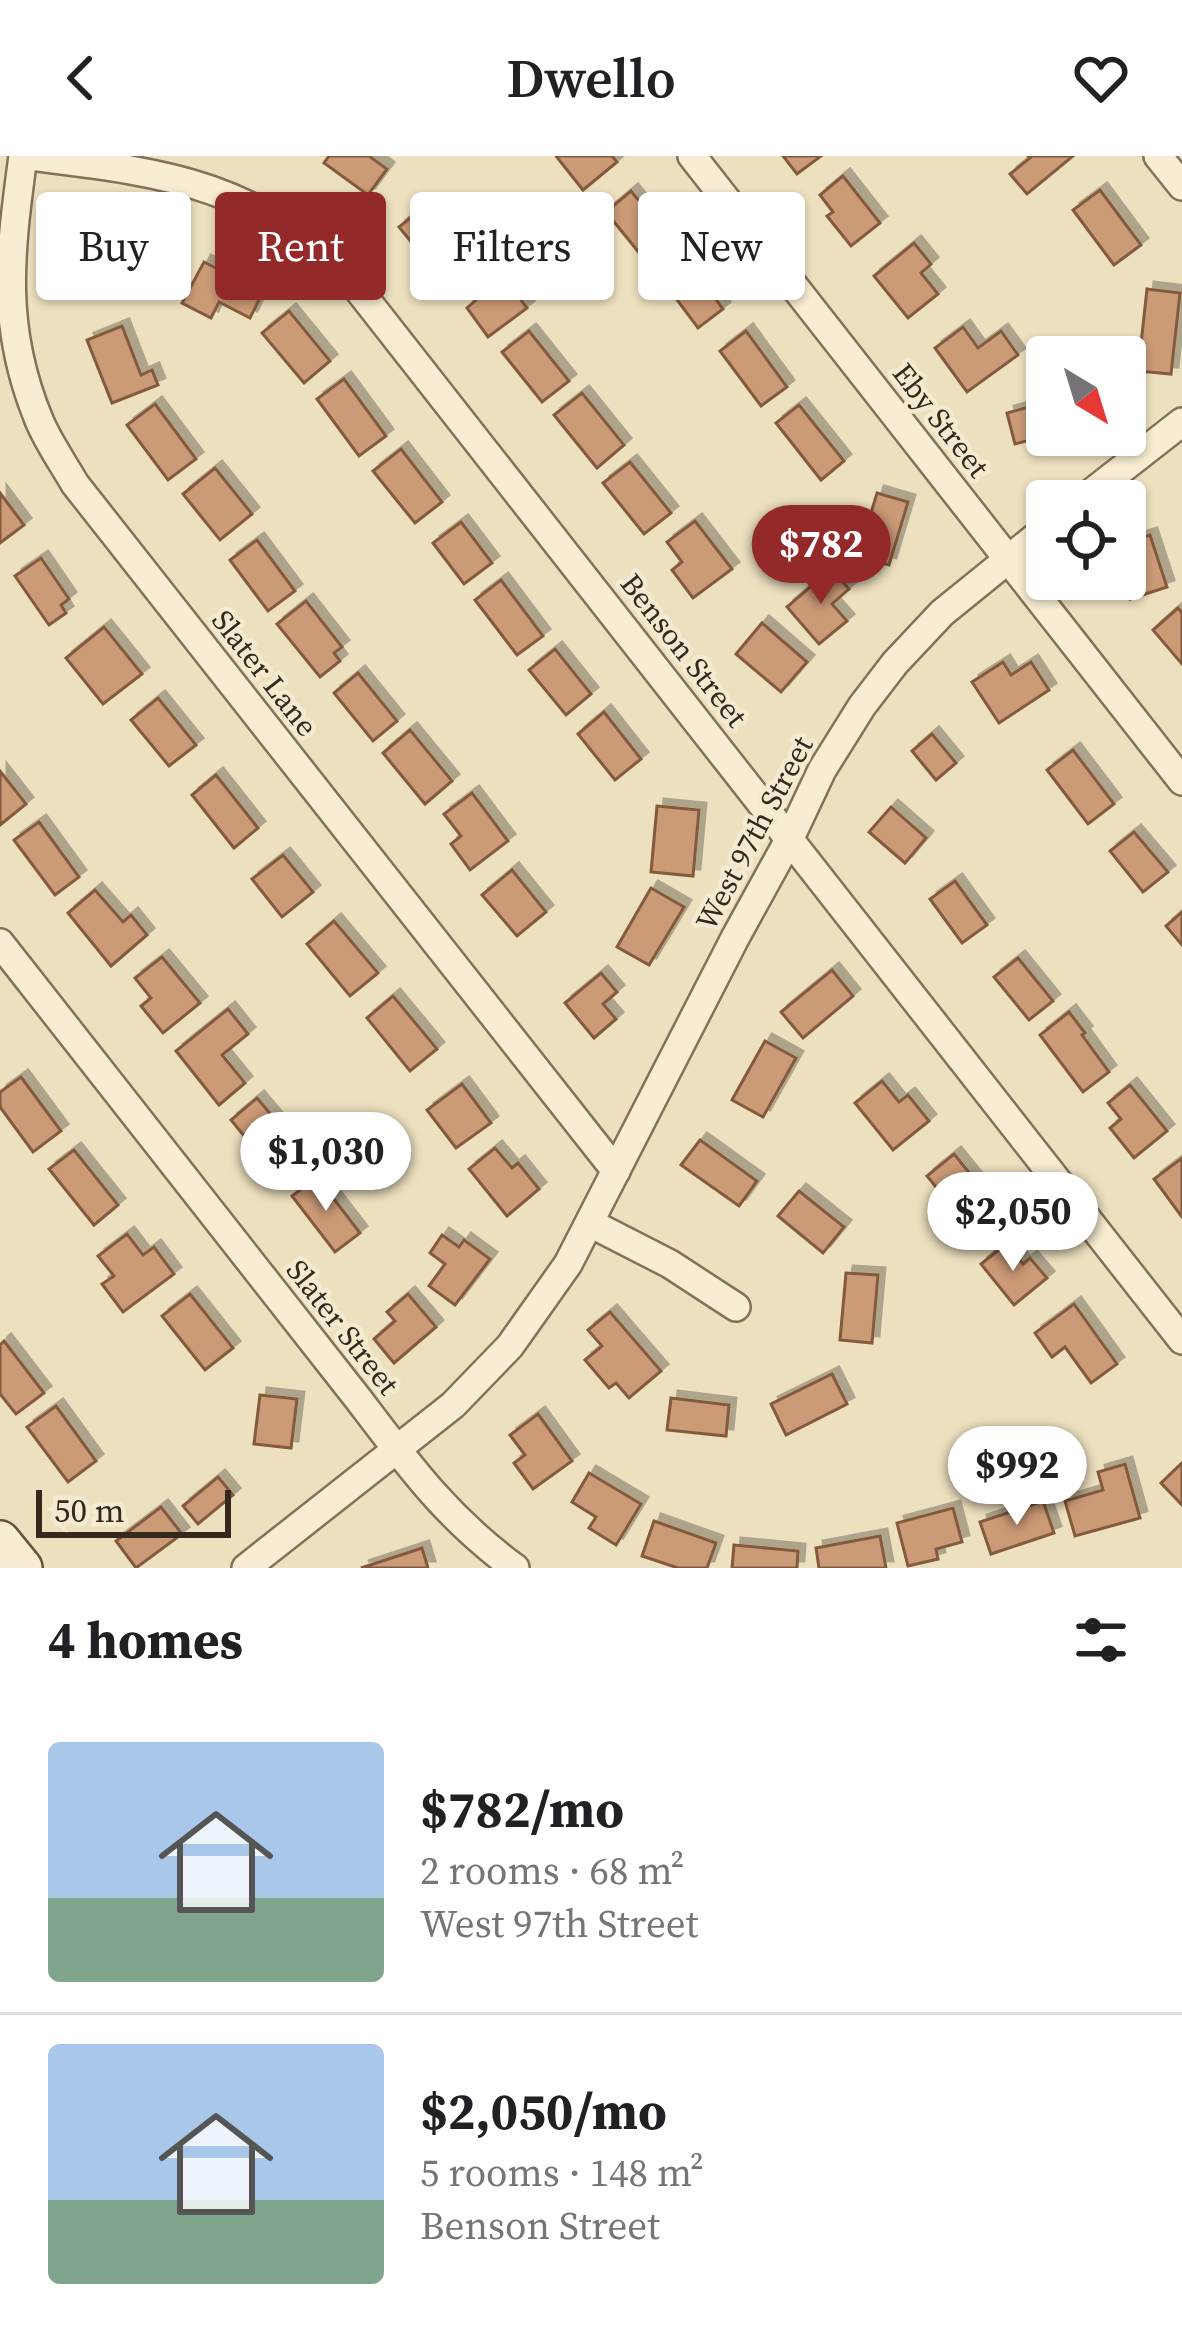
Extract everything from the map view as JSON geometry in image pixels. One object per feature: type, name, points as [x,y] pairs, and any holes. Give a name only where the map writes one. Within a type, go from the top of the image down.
[{"type":"main road","points":[[0,1541],[22,1568]]},
{"type":"street","name":"Benson Street","points":[[26,156],[173,177],[216,190],[301,235],[335,265],[372,306],[1182,1340]]},
{"type":"street","name":"Slater Lane","points":[[26,156],[10,268],[11,319],[23,379],[35,410],[75,484],[616,1172]]},
{"type":"street","name":"Eby Street","points":[[692,156],[1182,781]]},
{"type":"street","points":[[1158,156],[1182,186]]},
{"type":"street","points":[[1108,480],[1182,422]]},
{"type":"street","name":"West 97th Street","points":[[246,1568],[453,1406],[510,1346],[548,1296],[590,1223],[822,770],[862,706],[895,662],[943,613],[1026,544]]},
{"type":"street","name":"Slater Street","points":[[0,944],[415,1475],[456,1521],[514,1568]]},
{"type":"street","points":[[590,1223],[670,1264],[736,1307]]},
{"type":"building","points":[[329,156],[369,156],[387,169],[370,192],[364,192],[324,163]]},
{"type":"building","points":[[556,156],[612,156],[617,162],[583,190]]},
{"type":"building","points":[[783,156],[821,156],[797,174]]},
{"type":"building","points":[[1028,156],[1073,156],[1027,194],[1010,174]]},
{"type":"building","points":[[843,176],[880,223],[851,246],[827,216],[833,212],[820,195]]},
{"type":"building","points":[[1100,190],[1141,245],[1114,265],[1073,210]]},
{"type":"building","points":[[631,191],[638,200],[638,251],[614,222],[614,205]]},
{"type":"building","points":[[410,218],[410,240],[399,227]]},
{"type":"building","points":[[914,243],[931,264],[921,273],[938,294],[908,318],[874,276]]},
{"type":"building","points":[[204,262],[215,268],[215,300],[259,300],[250,318],[219,302],[211,318],[182,303],[191,300],[191,286]]},
{"type":"building","points":[[1147,289],[1180,293],[1171,374],[1146,372],[1146,336],[1142,336]]},
{"type":"building","points":[[476,300],[521,300],[527,308],[488,337],[467,308]]},
{"type":"building","points":[[677,300],[716,300],[723,309],[698,328]]},
{"type":"building","points":[[289,311],[330,361],[304,383],[262,333]]},
{"type":"building","points":[[122,326],[141,375],[152,370],[158,385],[112,403],[87,340]]},
{"type":"building","points":[[963,327],[978,348],[1001,331],[1018,355],[967,392],[935,348]]},
{"type":"building","points":[[529,331],[569,381],[542,402],[502,352]]},
{"type":"building","points":[[746,331],[787,387],[761,406],[720,351]]},
{"type":"building","points":[[344,379],[386,436],[359,456],[317,399]]},
{"type":"building","points":[[582,393],[624,445],[597,468],[554,415]]},
{"type":"building","points":[[155,404],[196,459],[168,480],[127,425]]},
{"type":"building","points":[[799,405],[844,461],[821,480],[776,423]]},
{"type":"building","points":[[1026,408],[1026,441],[1015,444],[1007,413]]},
{"type":"building","points":[[401,449],[442,502],[415,523],[373,471]]},
{"type":"building","points":[[630,462],[671,513],[644,534],[603,483]]},
{"type":"building","points":[[215,468],[252,514],[220,540],[183,494]]},
{"type":"building","points":[[0,493],[24,525],[0,543]]},
{"type":"building","points":[[877,493],[908,502],[889,565],[858,556]]},
{"type":"building","points":[[695,521],[732,569],[693,598],[672,570],[682,562],[667,542]]},
{"type":"building","points":[[461,522],[492,563],[464,584],[433,543]]},
{"type":"building","points":[[1150,535],[1167,587],[1146,594],[1146,536]]},
{"type":"building","points":[[257,540],[295,591],[268,611],[230,560]]},
{"type":"building","points":[[41,558],[69,599],[61,605],[66,613],[49,625],[15,576]]},
{"type":"building","points":[[831,569],[849,589],[832,604],[847,621],[819,644],[787,607]]},
{"type":"building","points":[[501,580],[543,636],[517,655],[475,600]]},
{"type":"building","points":[[306,601],[342,647],[334,653],[340,661],[320,677],[277,624]]},
{"type":"building","points":[[1178,608],[1182,613],[1182,664],[1153,630]]},
{"type":"building","points":[[762,623],[807,662],[781,692],[736,654]]},
{"type":"building","points":[[104,627],[142,674],[103,704],[66,658]]},
{"type":"building","points":[[555,649],[591,694],[566,715],[529,670]]},
{"type":"building","points":[[1003,662],[1011,675],[1031,662],[1049,690],[999,723],[972,682]]},
{"type":"building","points":[[358,673],[397,721],[373,741],[334,693]]},
{"type":"building","points":[[158,698],[196,745],[169,766],[131,720]]},
{"type":"building","points":[[604,712],[641,759],[615,780],[578,734]]},
{"type":"building","points":[[410,730],[452,781],[425,804],[383,753]]},
{"type":"building","points":[[932,734],[956,763],[936,780],[912,751]]},
{"type":"building","points":[[1073,750],[1114,804],[1088,824],[1047,770]]},
{"type":"building","points":[[0,771],[26,804],[0,825]]},
{"type":"building","points":[[216,775],[258,828],[234,848],[192,795]]},
{"type":"building","points":[[472,793],[508,841],[470,870],[451,844],[461,836],[444,814]]},
{"type":"building","points":[[657,806],[699,810],[693,876],[651,872]]},
{"type":"building","points":[[891,807],[926,838],[905,863],[869,832]]},
{"type":"building","points":[[39,822],[79,877],[55,895],[14,840]]},
{"type":"building","points":[[1134,832],[1168,872],[1143,892],[1110,851]]},
{"type":"building","points":[[283,855],[313,892],[282,917],[252,879]]},
{"type":"building","points":[[512,870],[546,912],[517,936],[482,895]]},
{"type":"building","points":[[955,881],[987,925],[962,943],[930,899]]},
{"type":"building","points":[[651,888],[684,907],[649,965],[617,947]]},
{"type":"building","points":[[95,890],[123,922],[131,915],[147,935],[111,966],[68,913]]},
{"type":"building","points":[[1182,912],[1182,945],[1166,926]]},
{"type":"building","points":[[334,921],[378,973],[350,996],[307,944]]},
{"type":"building","points":[[162,957],[200,1003],[163,1033],[141,1006],[151,998],[135,978]]},
{"type":"building","points":[[1018,958],[1053,1001],[1029,1020],[994,977]]},
{"type":"building","points":[[832,970],[853,996],[803,1038],[781,1012]]},
{"type":"building","points":[[601,973],[617,992],[603,1004],[616,1019],[594,1038],[565,1003]]},
{"type":"building","points":[[393,996],[437,1049],[410,1071],[367,1018]]},
{"type":"building","points":[[228,1009],[248,1034],[222,1055],[245,1083],[219,1105],[176,1051]]},
{"type":"building","points":[[1069,1012],[1109,1072],[1083,1092],[1040,1035]]},
{"type":"building","points":[[765,1041],[796,1058],[763,1117],[732,1100]]},
{"type":"building","points":[[21,1077],[61,1131],[33,1152],[0,1107],[0,1092]]},
{"type":"building","points":[[882,1081],[899,1102],[908,1095],[929,1121],[893,1150],[855,1103]]},
{"type":"building","points":[[462,1084],[491,1123],[456,1148],[427,1110]]},
{"type":"building","points":[[1130,1085],[1167,1131],[1134,1158],[1110,1128],[1121,1119],[1108,1103]]},
{"type":"building","points":[[257,1098],[295,1143],[268,1165],[231,1120]]},
{"type":"building","points":[[700,1140],[757,1181],[739,1206],[681,1165]]},
{"type":"building","points":[[495,1148],[512,1168],[518,1163],[539,1189],[507,1216],[469,1169]]},
{"type":"building","points":[[74,1150],[118,1205],[94,1225],[49,1169]]},
{"type":"building","points":[[954,1154],[997,1207],[970,1229],[927,1176]]},
{"type":"building","points":[[1182,1158],[1182,1217],[1154,1179]]},
{"type":"building","points":[[317,1177],[360,1233],[335,1252],[292,1196]]},
{"type":"building","points":[[799,1191],[844,1227],[823,1253],[778,1216]]},
{"type":"building","points":[[127,1234],[143,1255],[154,1247],[174,1274],[123,1312],[102,1284],[114,1276],[98,1256]]},
{"type":"building","points":[[442,1235],[459,1247],[464,1240],[490,1259],[455,1305],[429,1286],[445,1264],[430,1253]]},
{"type":"building","points":[[1007,1243],[1023,1264],[1030,1258],[1047,1278],[1014,1305],[981,1264]]},
{"type":"building","points":[[846,1273],[878,1275],[872,1343],[840,1340]]},
{"type":"building","points":[[190,1294],[233,1348],[205,1370],[162,1316]]},
{"type":"building","points":[[408,1294],[436,1327],[394,1363],[374,1339],[395,1321],[387,1312]]},
{"type":"building","points":[[1074,1304],[1117,1364],[1091,1383],[1065,1347],[1052,1357],[1035,1333]]},
{"type":"building","points":[[610,1312],[661,1371],[629,1398],[616,1383],[609,1388],[585,1360],[602,1346],[588,1330]]},
{"type":"building","points":[[4,1341],[44,1393],[16,1414],[0,1394],[0,1345]]},
{"type":"building","points":[[832,1374],[847,1404],[786,1435],[771,1404]]},
{"type":"building","points":[[260,1395],[297,1399],[291,1448],[254,1444]]},
{"type":"building","points":[[671,1398],[729,1405],[726,1436],[667,1430]]},
{"type":"building","points":[[56,1406],[96,1461],[68,1482],[27,1427]]},
{"type":"building","points":[[538,1414],[572,1461],[533,1489],[514,1463],[525,1455],[510,1435]]},
{"type":"building","points":[[1182,1463],[1182,1505],[1161,1483]]},
{"type":"building","points":[[1125,1464],[1140,1518],[1075,1536],[1065,1501],[1103,1490],[1098,1472]]},
{"type":"building","points":[[589,1473],[641,1504],[616,1545],[589,1528],[596,1517],[572,1502]]},
{"type":"building","points":[[218,1477],[233,1495],[198,1524],[183,1506]]},
{"type":"building","points":[[1043,1501],[1054,1533],[991,1554],[980,1522]]},
{"type":"building","points":[[161,1507],[182,1534],[136,1568],[116,1541]]},
{"type":"building","points":[[953,1508],[962,1542],[936,1549],[938,1559],[908,1566],[897,1523]]},
{"type":"building","points":[[654,1521],[716,1543],[707,1568],[678,1568],[642,1556]]},
{"type":"building","points":[[880,1536],[886,1568],[819,1568],[816,1548]]},
{"type":"building","points":[[734,1545],[798,1551],[797,1568],[732,1568]]},
{"type":"building","points":[[422,1548],[428,1568],[361,1568]]}]
